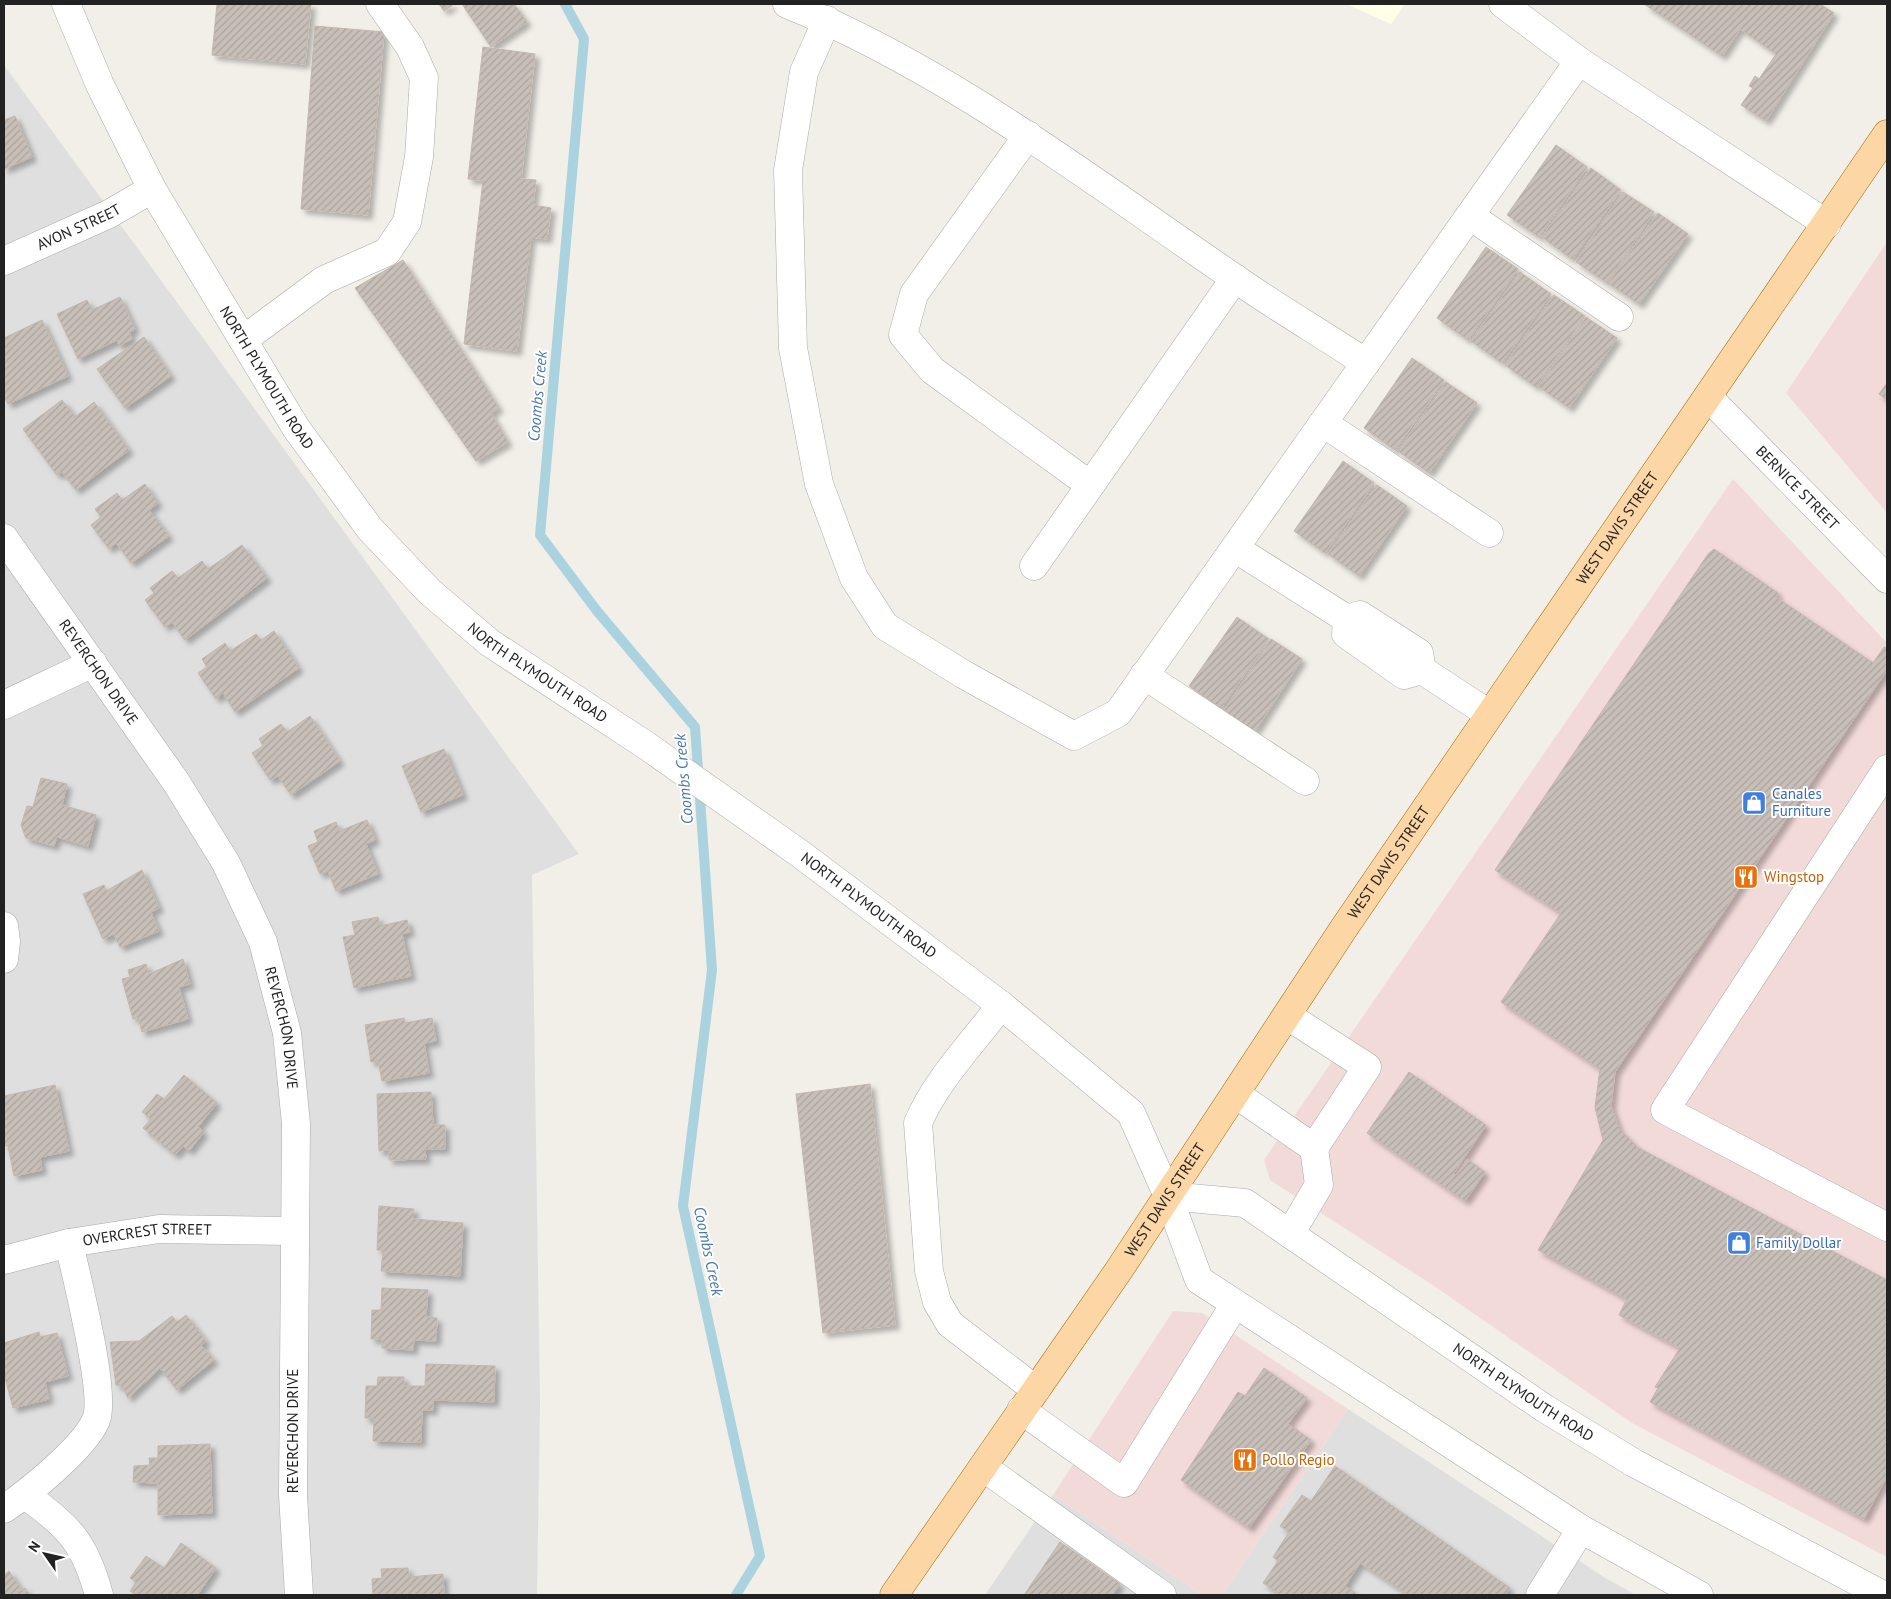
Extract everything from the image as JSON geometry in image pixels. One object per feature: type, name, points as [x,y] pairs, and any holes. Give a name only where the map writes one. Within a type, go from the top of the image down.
[{"type":"main road","name":"WEST DAVIS STREET","points":[[894,1595],[1168,1196],[1489,714],[1709,398],[1887,134]]},
{"type":"street","name":"NORTH PLYMOUTH ROAD","points":[[66,4],[104,93],[152,189],[296,428],[370,529],[430,592],[490,643],[647,746],[799,853],[1001,1005],[1131,1113],[1168,1196],[1199,1280],[1581,1529],[1699,1595]]},
{"type":"street","points":[[242,340],[324,280],[387,252],[407,222],[419,157],[424,78],[410,47],[380,4]]},
{"type":"street","points":[[787,4],[827,20],[947,84],[1028,134],[1234,278],[1366,363]]},
{"type":"street","points":[[1503,4],[1579,62],[1827,224]]},
{"type":"street","points":[[827,20],[804,72],[788,170],[793,348],[819,484],[854,578],[885,626],[963,674],[1074,736],[1118,714],[1579,62]]},
{"type":"street","points":[[1028,134],[914,294],[903,335],[932,370],[1090,486]]},
{"type":"street","name":"AVON STREET","points":[[4,261],[109,214],[152,189]]},
{"type":"street","points":[[1470,216],[1619,317]]},
{"type":"street","points":[[1034,566],[1234,278]]},
{"type":"street","name":"BERNICE STREET","points":[[1709,398],[1887,579]]},
{"type":"street","points":[[1323,423],[1489,533]]},
{"type":"street","name":"REVERCHON DRIVE","points":[[4,538],[176,782],[226,863],[262,942],[287,1033],[296,1124],[293,1495],[299,1595]]},
{"type":"street","points":[[1236,549],[1347,619],[1360,615],[1419,653],[1422,670],[1489,714]]},
{"type":"street","points":[[4,705],[93,664]]},
{"type":"street","points":[[1144,675],[1305,781]]},
{"type":"street","points":[[1884,782],[1665,1110],[1887,1227]]},
{"type":"street","points":[[4,926],[6,942],[4,960]]},
{"type":"street","points":[[1001,1005],[945,1078],[924,1110],[918,1123],[928,1270],[938,1302],[950,1324],[1029,1400],[1124,1483],[1235,1304]]},
{"type":"street","points":[[1288,1016],[1367,1067],[1314,1148],[1320,1184],[1290,1234]]},
{"type":"street","points":[[1236,1095],[1314,1148]]},
{"type":"street","name":"NORTH PLYMOUTH ROAD","points":[[1168,1196],[1245,1203],[1560,1418],[1634,1463],[1883,1589]]},
{"type":"street","name":"OVERCREST STREET","points":[[4,1260],[69,1243],[159,1229],[294,1231]]},
{"type":"street","points":[[14,1502],[73,1451],[96,1419],[98,1380],[69,1243]]},
{"type":"street","points":[[982,1467],[1162,1595]]},
{"type":"street","points":[[14,1502],[52,1514],[77,1540],[91,1568],[99,1595]]},
{"type":"street","points":[[1540,1595],[1581,1529]]},
{"type":"shaded area","points":[[1346,4],[1405,4],[1391,24]]},
{"type":"shaded area","points":[[4,65],[579,854],[532,875],[540,1403],[537,1595],[4,1595]]},
{"type":"shaded area","points":[[1887,242],[1887,513],[1786,393]]},
{"type":"shaded area","points":[[1733,479],[1887,643],[1887,1557],[1632,1423],[1434,1286],[1270,1180],[1264,1160]]},
{"type":"shaded area","points":[[1173,1311],[1202,1313],[1348,1409],[1222,1595],[1202,1595],[1053,1495]]},
{"type":"shaded area","points":[[1348,1409],[1607,1579],[1636,1595],[1222,1595]]},
{"type":"shaded area","points":[[1053,1495],[1202,1595],[985,1595]]},
{"type":"building","points":[[217,4],[311,4],[305,64],[212,55]]},
{"type":"building","points":[[439,4],[454,4],[444,11]]},
{"type":"building","points":[[462,4],[514,4],[527,22],[491,47]]},
{"type":"building","points":[[1644,4],[1820,4],[1834,13],[1766,121],[1741,105],[1753,88],[1749,86],[1755,76],[1759,79],[1776,54],[1740,29],[1722,56]]},
{"type":"building","points":[[315,26],[384,32],[368,215],[301,209]]},
{"type":"building","points":[[483,47],[535,54],[521,179],[536,180],[533,205],[551,208],[547,239],[531,237],[517,351],[464,344],[483,180],[468,179]]},
{"type":"building","points":[[15,116],[32,157],[4,169],[4,120]]},
{"type":"building","points":[[1556,145],[1587,167],[1539,237],[1507,215]]},
{"type":"building","points":[[1591,168],[1621,190],[1572,259],[1542,237]]},
{"type":"building","points":[[1623,192],[1654,212],[1607,283],[1576,262]]},
{"type":"building","points":[[1658,213],[1688,234],[1639,304],[1608,283]]},
{"type":"building","points":[[1486,247],[1518,269],[1468,340],[1437,318]]},
{"type":"building","points":[[403,260],[499,408],[491,413],[508,442],[476,461],[355,288]]},
{"type":"building","points":[[1520,272],[1551,294],[1502,363],[1471,341]]},
{"type":"building","points":[[1554,295],[1585,316],[1536,387],[1505,365]]},
{"type":"building","points":[[120,297],[135,329],[129,332],[132,339],[119,346],[117,340],[78,359],[57,314],[87,300],[92,310]]},
{"type":"building","points":[[1586,317],[1617,338],[1569,408],[1539,387]]},
{"type":"building","points":[[42,320],[68,376],[8,404],[4,396],[4,338]]},
{"type":"building","points":[[144,337],[171,376],[125,408],[97,369]]},
{"type":"building","points":[[1412,358],[1444,380],[1395,450],[1364,428]]},
{"type":"building","points":[[1446,382],[1477,403],[1429,473],[1398,451]]},
{"type":"building","points":[[1887,383],[1887,400],[1879,394]]},
{"type":"building","points":[[62,400],[75,417],[94,402],[129,450],[76,490],[62,472],[57,475],[23,429]]},
{"type":"building","points":[[1343,461],[1374,483],[1325,553],[1294,531]]},
{"type":"building","points":[[145,484],[158,503],[149,510],[169,536],[131,563],[116,543],[109,549],[91,525],[101,517],[95,509],[117,493],[122,500]]},
{"type":"building","points":[[1377,485],[1407,506],[1359,576],[1328,554]]},
{"type":"building","points":[[242,545],[267,578],[185,640],[172,622],[165,627],[145,600],[154,593],[150,588],[172,571],[178,578],[202,561],[208,569]]},
{"type":"building","points":[[1714,549],[1778,593],[1776,597],[1873,663],[1884,647],[1887,648],[1887,670],[1615,1072],[1611,1106],[1619,1129],[1637,1147],[1887,1280],[1887,1476],[1864,1519],[1650,1402],[1658,1388],[1655,1387],[1680,1348],[1619,1315],[1627,1299],[1538,1250],[1603,1140],[1595,1107],[1600,1069],[1501,1002],[1561,913],[1495,870],[1708,554]]},
{"type":"building","points":[[1237,617],[1269,639],[1221,708],[1189,686]]},
{"type":"building","points":[[274,631],[299,668],[235,712],[223,693],[216,699],[198,673],[207,667],[202,659],[225,643],[230,651],[256,634],[261,640]]},
{"type":"building","points":[[1271,639],[1302,659],[1255,731],[1224,711]]},
{"type":"building","points":[[310,716],[340,761],[291,795],[278,776],[270,780],[252,753],[263,746],[259,739],[281,724],[287,732]]},
{"type":"building","points":[[444,749],[463,795],[421,812],[402,766]]},
{"type":"building","points":[[41,778],[67,784],[62,805],[96,815],[88,846],[57,837],[54,846],[26,838],[21,825],[27,806],[33,807]]},
{"type":"building","points":[[367,820],[375,840],[366,844],[378,874],[336,891],[328,871],[320,874],[308,846],[318,842],[314,831],[336,822],[339,831]]},
{"type":"building","points":[[142,870],[159,908],[151,912],[159,931],[120,947],[114,934],[103,939],[83,894],[104,885],[106,891]]},
{"type":"building","points":[[378,917],[380,926],[407,920],[410,932],[402,934],[411,976],[354,988],[343,937],[355,935],[352,922]]},
{"type":"building","points":[[183,959],[190,984],[179,987],[188,1019],[142,1032],[138,1017],[133,1019],[122,979],[130,977],[128,970],[146,964],[149,974]]},
{"type":"building","points":[[404,1018],[405,1023],[432,1018],[436,1041],[424,1043],[429,1073],[382,1081],[378,1061],[371,1062],[365,1025]]},
{"type":"building","points":[[1409,1072],[1486,1125],[1454,1173],[1456,1175],[1467,1159],[1485,1172],[1465,1201],[1367,1133]]},
{"type":"building","points":[[184,1075],[217,1103],[198,1127],[204,1132],[189,1151],[183,1146],[175,1155],[143,1128],[151,1119],[142,1112],[157,1094],[164,1099]]},
{"type":"building","points":[[870,1084],[895,1325],[823,1333],[796,1094]]},
{"type":"building","points":[[55,1085],[69,1151],[40,1157],[42,1170],[14,1176],[8,1146],[4,1145],[4,1096]]},
{"type":"building","points":[[431,1092],[433,1125],[445,1125],[445,1149],[425,1149],[426,1159],[389,1160],[389,1150],[379,1151],[377,1094]]},
{"type":"building","points":[[379,1206],[414,1209],[413,1219],[463,1223],[460,1276],[381,1271],[383,1250],[377,1250]]},
{"type":"building","points":[[382,1288],[428,1290],[426,1317],[437,1318],[436,1341],[414,1340],[413,1350],[382,1348],[382,1339],[371,1339],[372,1310],[381,1310]]},
{"type":"building","points":[[186,1315],[206,1341],[201,1345],[214,1360],[177,1390],[160,1368],[128,1398],[122,1386],[116,1385],[110,1342],[139,1341],[172,1316],[177,1322]]},
{"type":"building","points":[[39,1332],[40,1337],[57,1333],[68,1376],[45,1382],[49,1399],[13,1408],[4,1374],[4,1343]]},
{"type":"building","points":[[426,1364],[495,1366],[494,1402],[433,1400],[433,1410],[422,1410],[421,1442],[373,1441],[374,1418],[365,1418],[366,1386],[377,1386],[378,1377],[404,1377],[404,1386],[425,1386]]},
{"type":"building","name":"Pollo Regio","points":[[1264,1368],[1307,1398],[1288,1424],[1311,1440],[1249,1528],[1181,1480],[1238,1392],[1245,1396]]},
{"type":"building","points":[[210,1444],[212,1513],[158,1515],[158,1483],[133,1482],[134,1466],[150,1465],[149,1458],[158,1458],[158,1446]]},
{"type":"building","points":[[1335,1466],[1510,1588],[1505,1595],[1409,1595],[1360,1563],[1345,1586],[1358,1595],[1281,1595],[1263,1583],[1278,1561],[1273,1557],[1289,1532],[1280,1526],[1302,1495],[1311,1501]]},
{"type":"building","points":[[1060,1542],[1120,1584],[1112,1595],[1024,1595]]},
{"type":"building","points":[[181,1543],[216,1568],[198,1594],[200,1595],[136,1595],[130,1591],[136,1582],[130,1578],[146,1556],[164,1568]]},
{"type":"building","points":[[408,1568],[409,1577],[443,1574],[444,1595],[373,1595],[372,1579],[382,1578],[381,1569]]},
{"type":"building","points":[[9,1571],[22,1591],[25,1588],[30,1595],[4,1595],[4,1575]]},
{"type":"waterway","name":"Coombs Creek","points":[[565,4],[584,39],[540,535],[597,611],[695,727],[712,970],[683,1206],[760,1556],[736,1595]]},
{"type":"place","name":"Canales Furniture","points":[[1754,803]]},
{"type":"place","name":"Wingstop","points":[[1746,877]]},
{"type":"place","name":"Family Dollar","points":[[1739,1243]]},
{"type":"place","name":"Pollo Regio","points":[[1245,1460]]}]
